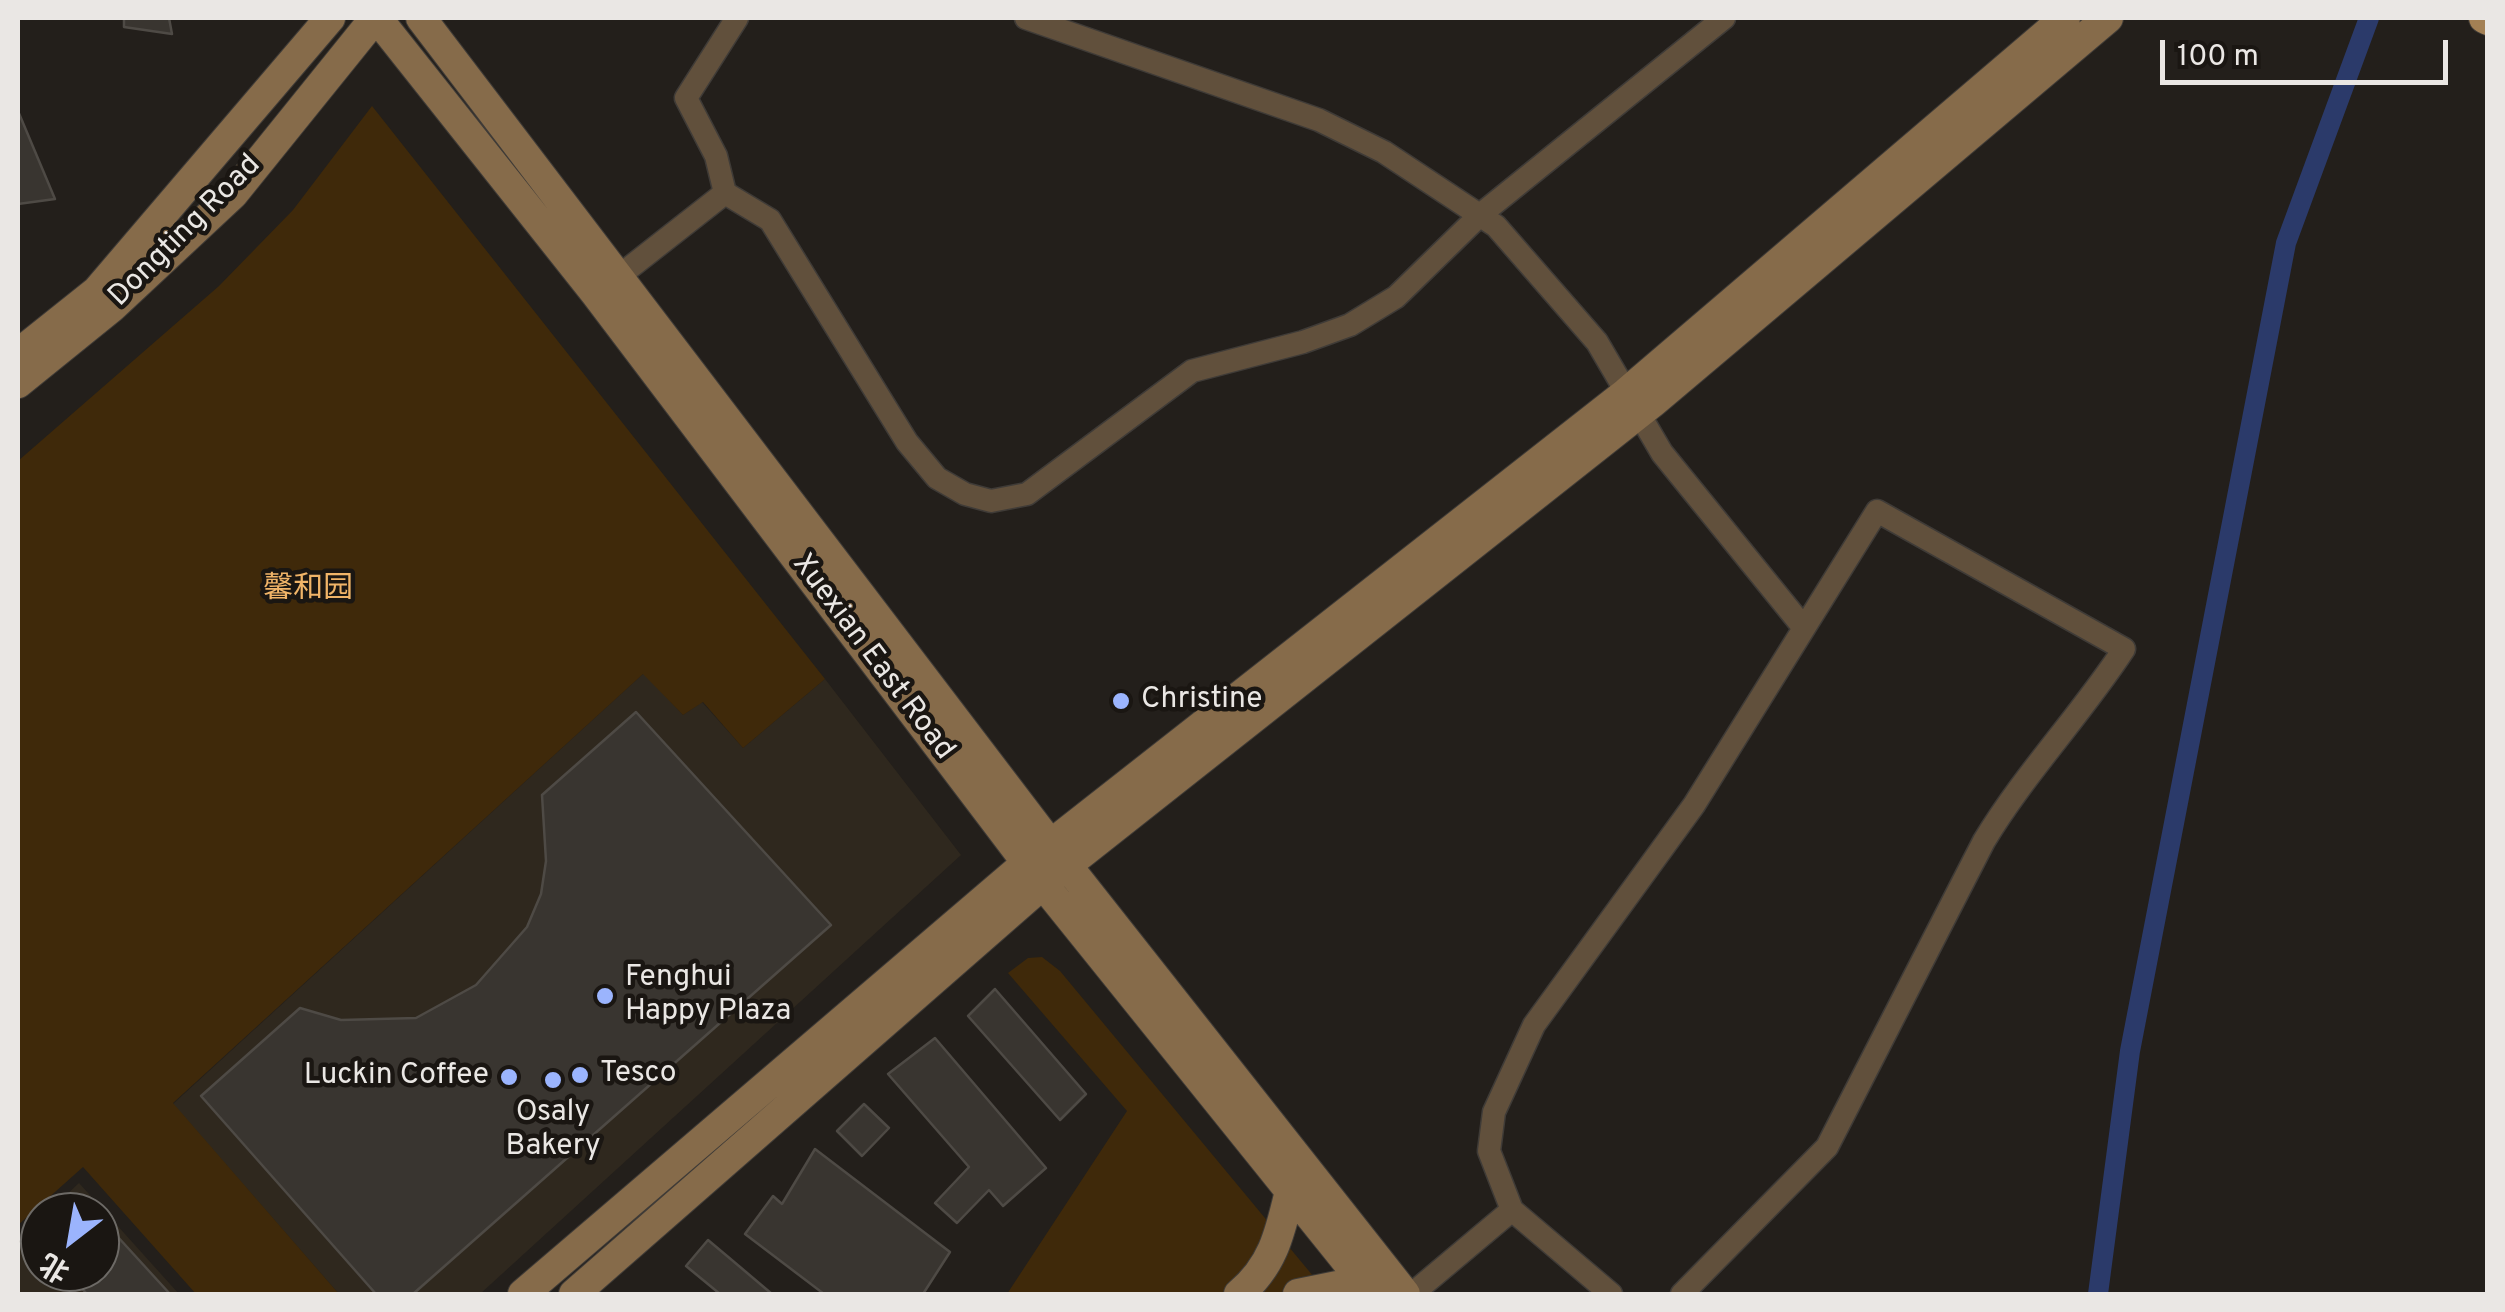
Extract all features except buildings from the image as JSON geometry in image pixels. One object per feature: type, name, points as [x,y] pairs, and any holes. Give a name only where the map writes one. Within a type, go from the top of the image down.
[{"type":"main road","name":"Dongting Road","points":[[18,354],[97,291],[330,18]]},
{"type":"main road","name":"Dongting Road","points":[[18,383],[112,308],[233,194],[376,18]]},
{"type":"main road","name":"Xuexian East Road","points":[[376,18],[606,286]]},
{"type":"main road","name":"Xuexian East Road","points":[[421,18],[606,286],[1367,1288]]},
{"type":"main road","points":[[1632,403],[2065,18]]},
{"type":"main road","points":[[524,1294],[1047,864],[1632,403],[2108,18]]},
{"type":"main road","name":"Xuexian East Road","points":[[1047,864],[1408,1294]]},
{"type":"main road","points":[[574,1294],[1047,864]]},
{"type":"main road","points":[[1239,1294],[1267,1266],[1278,1243],[1290,1191]]},
{"type":"main road","points":[[1298,1294],[1367,1288]]},
{"type":"street","points":[[738,18],[686,98],[716,156],[725,193],[770,220],[907,442],[937,478],[965,494],[992,501],[1027,494],[1192,371],[1350,325],[1396,297],[1480,215],[1724,18]]},
{"type":"street","points":[[1026,18],[1319,120],[1384,152],[1496,226],[1597,342],[1662,453],[1804,628]]},
{"type":"street","points":[[606,286],[725,193]]},
{"type":"street","points":[[1610,1294],[1512,1210],[1489,1151],[1494,1112],[1534,1024],[1694,805],[1877,511],[2124,649],[2092,698],[1998,818],[1827,1147],[1682,1294]]},
{"type":"street","points":[[1408,1294],[1512,1210]]},
{"type":"shaded area","points":[[644,673],[683,715],[702,702],[743,748],[825,679],[961,855],[480,1294],[339,1294],[173,1104]]},
{"type":"shaded area","points":[[79,1183],[87,1192],[69,1192]]},
{"type":"shaded area","points":[[120,1229],[179,1294],[18,1294],[18,1239],[20,1292],[120,1292]]},
{"type":"green space","name":"馨和园","points":[[372,106],[825,679],[743,748],[703,702],[683,715],[643,674],[173,1103],[339,1294],[196,1294],[120,1209],[120,1192],[105,1192],[83,1167],[55,1192],[20,1192],[18,1225],[18,461],[219,286],[293,210]]},
{"type":"green space","points":[[1042,957],[1060,971],[1328,1294],[1007,1294],[1127,1111],[1008,973],[1028,958]]},
{"type":"waterway","points":[[2098,1294],[2130,1051],[2286,243],[2369,18]]},
{"type":"place","name":"Christine","points":[[1121,701]]},
{"type":"place","name":"Fenghui Happy Plaza","points":[[605,996]]},
{"type":"place","name":"Tesco","points":[[580,1075]]},
{"type":"place","name":"Luckin Coffee","points":[[509,1077]]},
{"type":"place","name":"Osaly Bakery","points":[[553,1080]]}]
